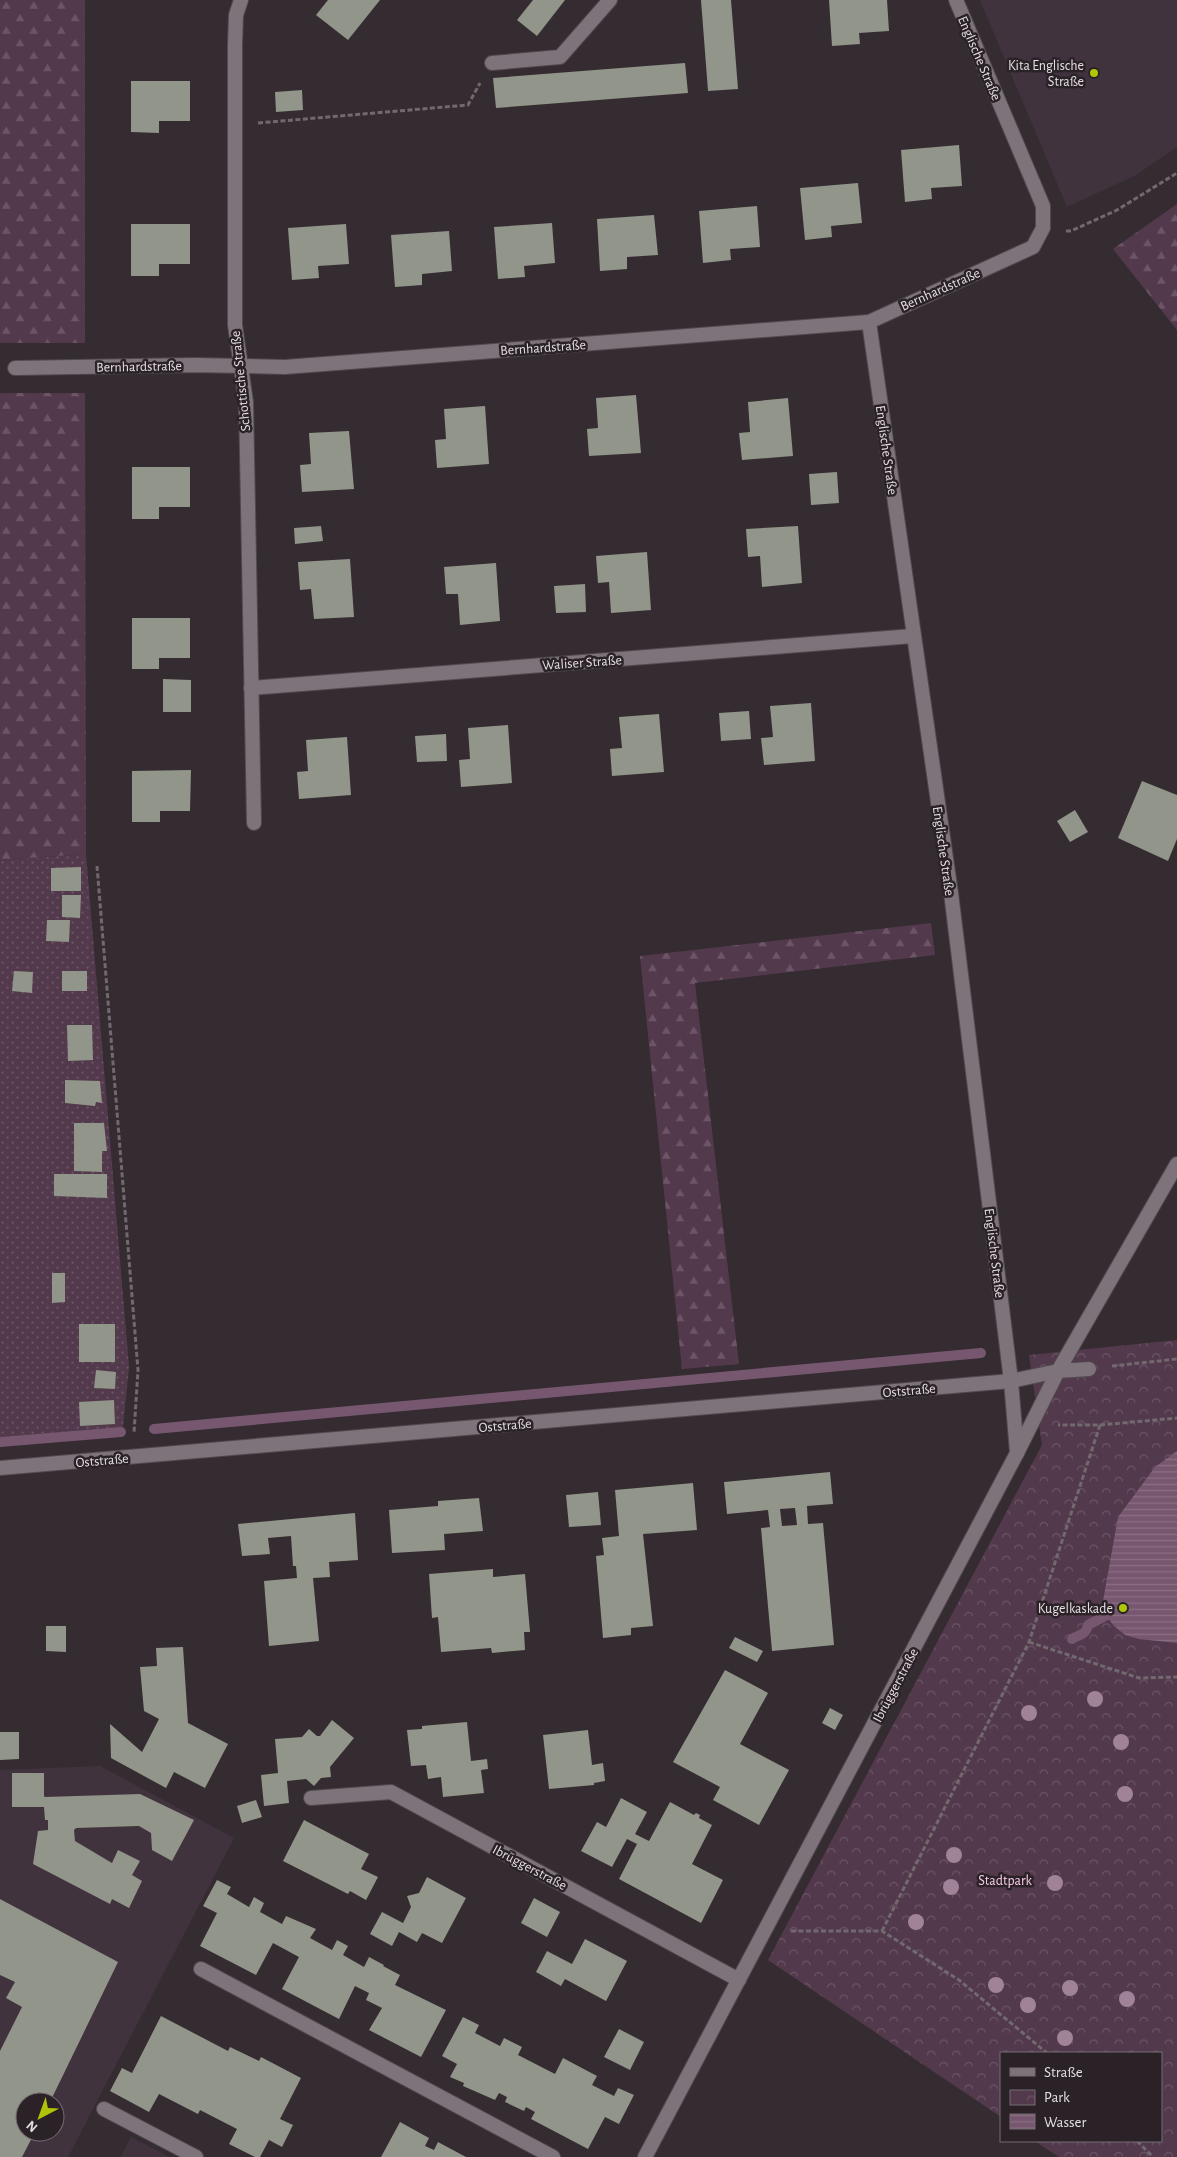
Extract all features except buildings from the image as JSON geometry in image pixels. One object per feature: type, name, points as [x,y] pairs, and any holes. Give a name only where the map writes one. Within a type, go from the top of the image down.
[{"type":"street","name":"Schottische Straße","points":[[241,0],[236,15],[234,325],[246,402],[254,823]]},
{"type":"street","points":[[492,63],[560,57],[610,0]]},
{"type":"street","name":"Englische Straße","points":[[956,0],[1043,206],[1043,228]]},
{"type":"street","name":"Bernhardstraße","points":[[15,368],[194,365],[285,367],[869,322],[1033,247],[1043,228]]},
{"type":"street","name":"Englische Straße","points":[[869,322],[951,893],[1011,1381]]},
{"type":"street","name":"Waliser Straße","points":[[251,688],[913,636]]},
{"type":"street","name":"Ibrüggerstraße","points":[[645,2157],[1058,1371],[1177,1164]]},
{"type":"street","name":"Oststraße","points":[[0,1468],[1011,1381],[1058,1371],[1089,1369]]},
{"type":"street","points":[[1011,1381],[1017,1452]]},
{"type":"street","name":"Ibrüggerstraße","points":[[311,1798],[391,1792],[739,1980]]},
{"type":"street","points":[[201,1969],[553,2157]]},
{"type":"street","points":[[104,2109],[196,2157]]},
{"type":"path","points":[[234,125],[468,106],[492,63]]},
{"type":"path","points":[[1043,228],[1071,232],[1117,210],[1177,173]]},
{"type":"path","points":[[97,866],[138,1370],[132,1458]]},
{"type":"path","points":[[1089,1369],[1177,1360]]},
{"type":"path","points":[[1058,1425],[1100,1425],[1177,1418]]},
{"type":"path","points":[[882,1932],[1029,1642],[1100,1425]]},
{"type":"path","points":[[1029,1642],[1139,1678],[1177,1677]]},
{"type":"path","points":[[790,1931],[882,1932],[959,1980],[1045,2052]]},
{"type":"path","points":[[1138,2142],[1153,2157]]},
{"type":"shaded area","name":"Kita Englische Straße","points":[[980,0],[1177,0],[1177,147],[1136,175],[1067,207]]},
{"type":"shaded area","points":[[100,1766],[234,1838],[68,2157],[0,2157],[0,1770]]},
{"type":"shaded area","points":[[131,2137],[170,2157],[121,2157]]},
{"type":"green space","points":[[0,0],[85,0],[85,343],[0,343]]},
{"type":"green space","points":[[1177,204],[1177,330],[1113,249]]},
{"type":"green space","points":[[0,393],[85,393],[86,854],[0,860]]},
{"type":"green space","points":[[86,854],[129,1367],[123,1427],[0,1437],[0,860]]},
{"type":"green space","points":[[931,923],[935,955],[695,983],[739,1364],[682,1369],[640,956]]},
{"type":"green space","name":"Stadtpark","points":[[1177,1340],[1177,2157],[1059,2157],[1036,2142],[1162,2142],[1162,2052],[1000,2052],[1000,2116],[768,1960],[1042,1445],[1029,1355]]},
{"type":"water","points":[[1177,1451],[1177,1643],[1139,1639],[1125,1635],[1108,1618],[1103,1601],[1118,1517],[1155,1467]]},
{"type":"waterway","points":[[154,1429],[981,1353]]},
{"type":"waterway","points":[[0,1442],[121,1432]]},
{"type":"waterway","points":[[1072,1639],[1084,1633],[1088,1625],[1107,1615]]},
{"type":"place","name":"Kita Englische Straße","points":[[1094,73]]},
{"type":"place","name":"Kugelkaskade","points":[[1123,1608]]}]
